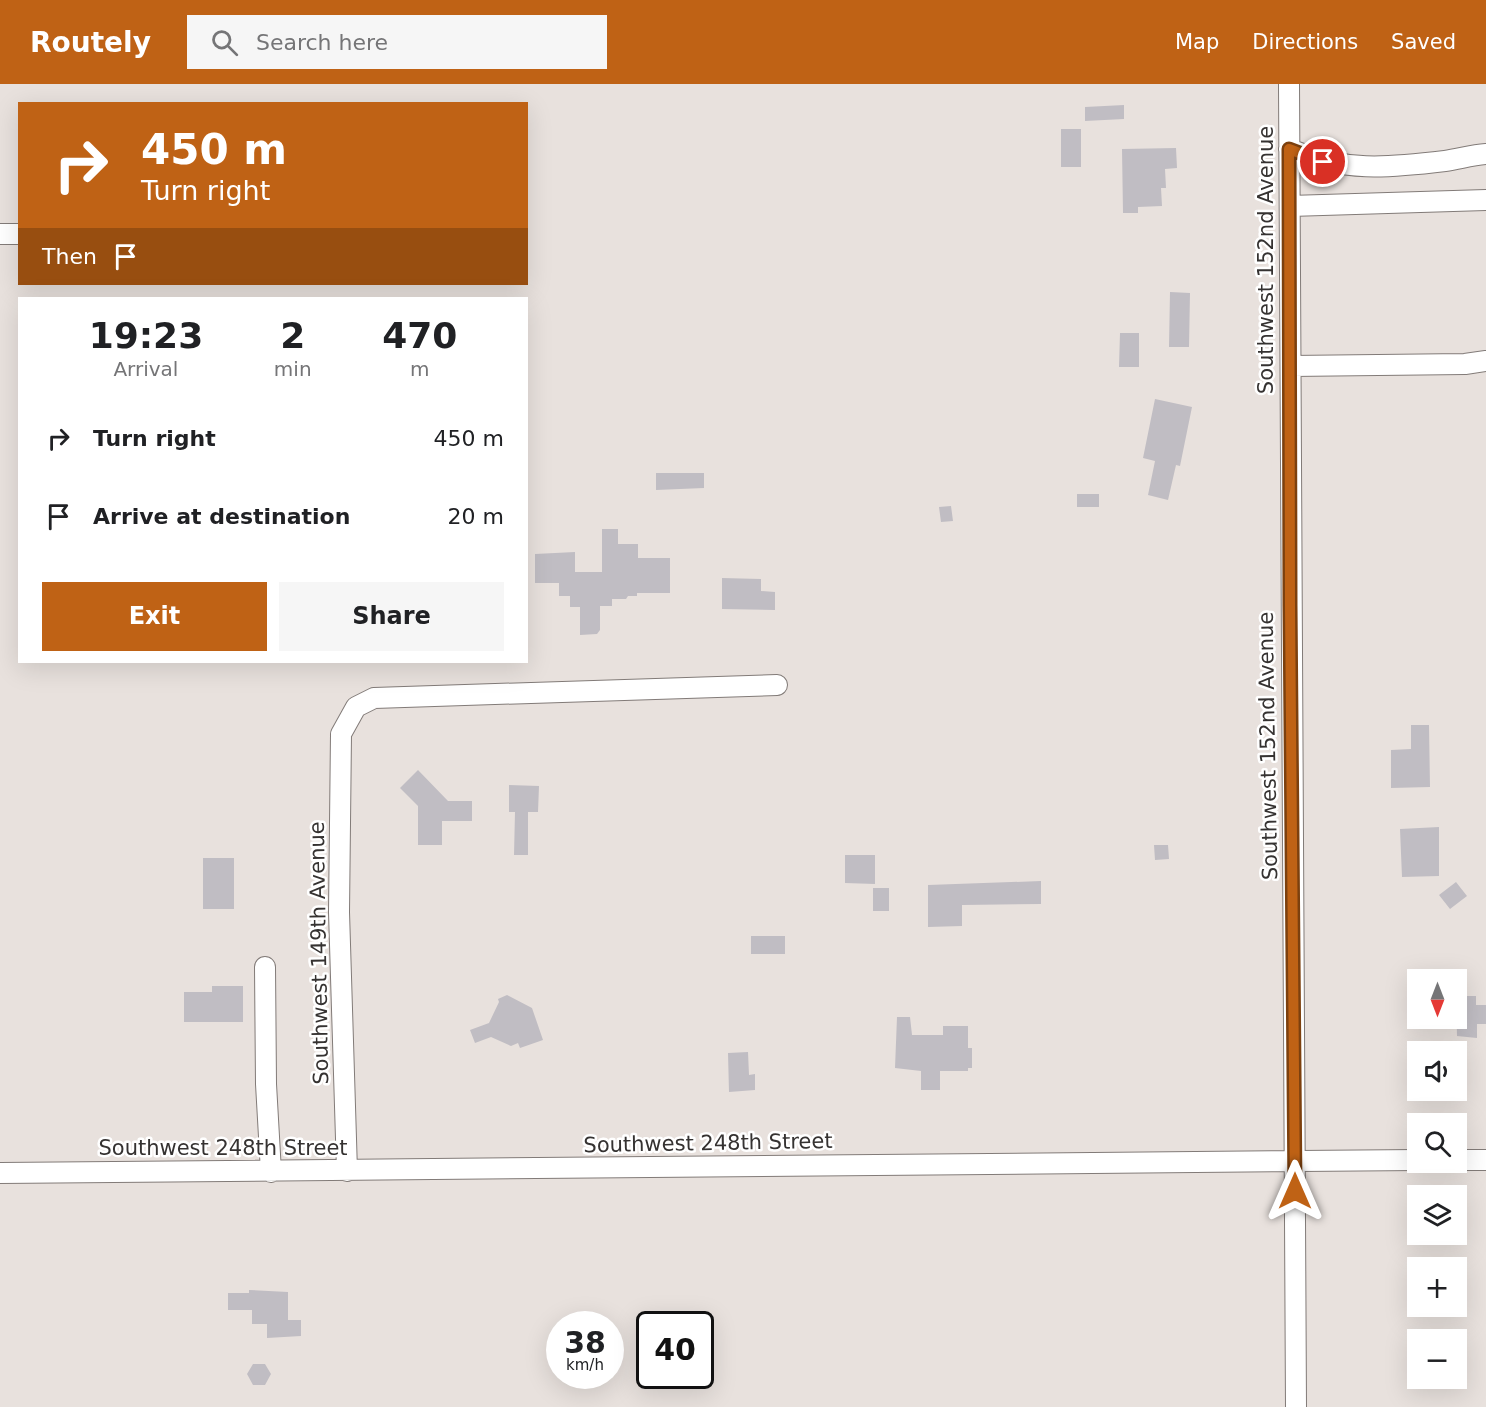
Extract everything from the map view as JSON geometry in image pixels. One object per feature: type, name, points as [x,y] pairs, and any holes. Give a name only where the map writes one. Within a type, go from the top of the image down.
[{"type":"street","name":"Southwest 152nd Avenue","points":[[1289,84],[1296,1407]]},
{"type":"street","points":[[1289,149],[1323,162],[1366,167],[1438,162],[1486,154]]},
{"type":"street","points":[[1290,206],[1486,200]]},
{"type":"street","points":[[0,234],[18,234]]},
{"type":"street","points":[[1291,366],[1465,364],[1486,361]]},
{"type":"street","name":"Southwest 149th Avenue","points":[[347,1171],[339,912],[341,734],[356,707],[374,698],[777,685]]},
{"type":"street","points":[[265,967],[266,1084],[271,1172]]},
{"type":"street","name":"Southwest 248th Street","points":[[0,1173],[1407,1160]]},
{"type":"street","points":[[1467,1160],[1486,1160]]},
{"type":"building","points":[[1124,105],[1124,119],[1085,121],[1085,107]]},
{"type":"building","points":[[1061,129],[1081,129],[1081,167],[1061,167]]},
{"type":"building","points":[[1176,148],[1177,168],[1165,169],[1166,188],[1161,188],[1162,206],[1138,207],[1138,213],[1123,213],[1122,149]]},
{"type":"building","points":[[1170,292],[1190,293],[1189,347],[1169,347]]},
{"type":"building","points":[[1120,333],[1139,333],[1139,367],[1119,367]]},
{"type":"building","points":[[1155,399],[1192,407],[1180,466],[1176,465],[1168,500],[1148,495],[1155,461],[1143,458]]},
{"type":"building","points":[[656,473],[704,473],[704,488],[656,490]]},
{"type":"building","points":[[1077,494],[1099,494],[1099,507],[1077,507]]},
{"type":"building","points":[[951,506],[953,521],[941,522],[939,507]]},
{"type":"building","points":[[602,529],[618,529],[618,544],[638,544],[638,558],[670,558],[670,593],[637,593],[637,596],[628,596],[626,599],[612,599],[612,606],[600,606],[600,630],[597,634],[580,635],[580,607],[570,607],[570,596],[559,596],[559,583],[535,583],[535,554],[575,552],[575,572],[602,572]]},
{"type":"building","points":[[722,578],[761,579],[761,591],[775,592],[775,610],[722,609]]},
{"type":"building","points":[[1411,725],[1429,725],[1430,787],[1391,788],[1391,750],[1411,749]]},
{"type":"building","points":[[418,770],[448,801],[472,801],[472,821],[442,821],[442,845],[418,845],[418,806],[400,788]]},
{"type":"building","points":[[509,785],[539,786],[538,812],[528,812],[528,855],[514,855],[515,812],[509,812]]},
{"type":"building","points":[[1439,827],[1439,876],[1402,877],[1400,829]]},
{"type":"building","points":[[1154,845],[1168,845],[1169,859],[1155,860]]},
{"type":"building","points":[[845,855],[875,855],[875,884],[845,883]]},
{"type":"building","points":[[203,858],[234,858],[234,909],[203,909]]},
{"type":"building","points":[[1041,881],[1041,904],[962,905],[962,926],[928,927],[928,885]]},
{"type":"building","points":[[1456,882],[1467,896],[1450,909],[1439,895]]},
{"type":"building","points":[[873,888],[889,888],[889,911],[873,911]]},
{"type":"building","points":[[751,936],[785,936],[785,954],[751,954]]},
{"type":"building","points":[[212,986],[243,986],[243,1022],[184,1022],[184,992],[212,992]]},
{"type":"building","points":[[507,995],[532,1008],[543,1040],[520,1048],[518,1043],[511,1046],[491,1037],[475,1043],[470,1030],[489,1023],[499,1002],[498,999]]},
{"type":"building","points":[[1467,996],[1476,996],[1476,1005],[1486,1005],[1486,1024],[1477,1024],[1477,1038],[1457,1036],[1457,1029],[1467,1029]]},
{"type":"building","points":[[897,1017],[910,1017],[912,1035],[943,1035],[943,1026],[968,1026],[968,1048],[972,1048],[972,1068],[968,1068],[968,1071],[940,1071],[940,1090],[921,1090],[921,1071],[895,1068]]},
{"type":"building","points":[[748,1052],[749,1075],[755,1074],[755,1090],[729,1092],[728,1053]]},
{"type":"building","points":[[249,1290],[288,1292],[288,1320],[301,1320],[301,1336],[267,1338],[267,1324],[252,1324],[252,1310],[228,1310],[228,1293],[249,1293]]},
{"type":"building","points":[[253,1364],[265,1364],[271,1374],[265,1385],[253,1385],[247,1374]]},
{"type":"route","points":[[1295,1191],[1289,149],[1323,162]]}]
